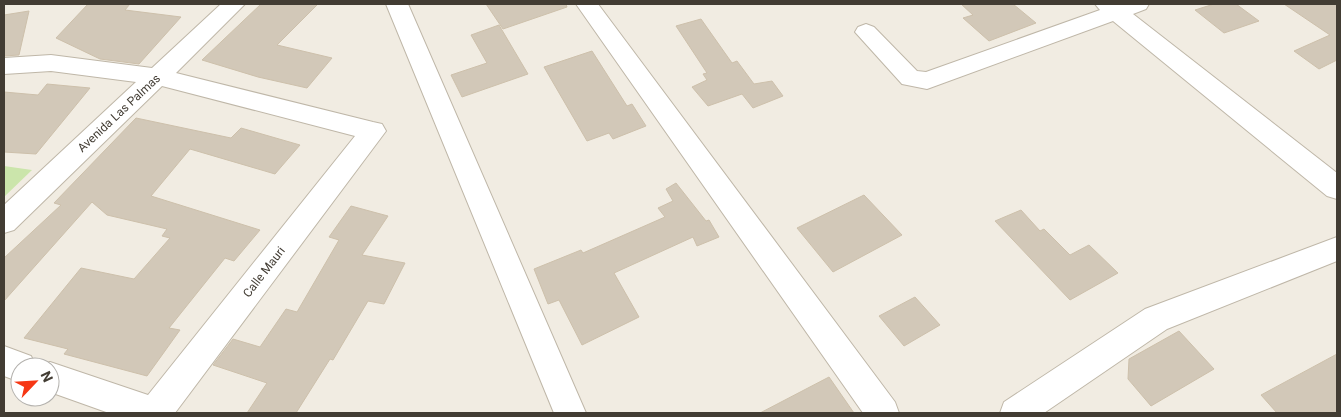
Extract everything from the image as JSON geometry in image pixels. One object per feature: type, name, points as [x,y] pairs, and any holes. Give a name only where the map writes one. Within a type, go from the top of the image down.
[{"type":"street","name":"Avenida Las Palmas","points":[[4,222],[234,4]]},
{"type":"street","points":[[397,4],[570,413]]},
{"type":"street","points":[[587,4],[883,413]]},
{"type":"street","points":[[866,32],[910,78],[927,81],[1120,6],[1337,188]]},
{"type":"street","points":[[4,66],[51,63],[158,77]]},
{"type":"street","name":"Calle Mauri","points":[[154,413],[373,131],[158,77]]},
{"type":"street","points":[[1016,413],[1156,319],[1337,249]]},
{"type":"street","points":[[60,380],[154,413]]},
{"type":"green space","points":[[4,166],[32,170],[4,197]]},
{"type":"building","points":[[88,4],[130,4],[125,10],[181,17],[139,64],[100,59],[56,38]]},
{"type":"building","points":[[261,4],[318,4],[277,45],[332,58],[307,88],[258,77],[202,60]]},
{"type":"building","points":[[486,4],[566,4],[567,7],[503,29]]},
{"type":"building","points":[[961,4],[1013,4],[1036,23],[989,41],[963,18],[973,15]]},
{"type":"building","points":[[1214,4],[1236,4],[1259,21],[1224,33],[1195,10]]},
{"type":"building","points":[[1284,4],[1337,4],[1337,60],[1319,69],[1294,51],[1330,35]]},
{"type":"building","points":[[29,11],[19,55],[4,56],[4,15]]},
{"type":"building","points":[[701,19],[732,63],[737,61],[754,84],[772,81],[783,96],[753,108],[742,94],[708,106],[692,87],[707,80],[703,74],[707,73],[676,26]]},
{"type":"building","points":[[499,25],[528,74],[462,97],[451,75],[487,63],[471,35]]},
{"type":"building","points":[[592,51],[627,106],[632,104],[646,126],[613,139],[609,133],[587,141],[544,67]]},
{"type":"building","points":[[47,84],[90,88],[36,154],[4,152],[4,92],[38,95]]},
{"type":"building","points":[[136,118],[231,138],[241,128],[300,145],[275,174],[190,149],[151,196],[260,230],[234,261],[225,258],[169,328],[180,330],[147,376],[64,354],[68,349],[24,338],[81,268],[134,279],[170,238],[162,236],[167,229],[107,215],[92,202],[4,301],[4,258],[61,205],[54,203]]},
{"type":"building","points":[[676,183],[706,221],[709,220],[719,237],[697,246],[693,237],[614,273],[639,317],[582,345],[559,300],[548,304],[534,269],[581,250],[583,253],[665,217],[658,208],[673,201],[666,189]]},
{"type":"building","points":[[864,195],[902,235],[833,272],[797,228]]},
{"type":"building","points":[[351,206],[388,216],[362,255],[405,263],[384,304],[368,301],[333,360],[330,359],[296,413],[247,413],[267,383],[213,365],[233,339],[260,347],[286,309],[297,312],[339,240],[329,237]]},
{"type":"building","points":[[1021,210],[1040,231],[1044,229],[1070,255],[1089,245],[1118,273],[1070,300],[995,221]]},
{"type":"building","points":[[915,297],[940,325],[904,346],[879,316]]},
{"type":"building","points":[[1179,331],[1214,369],[1151,406],[1128,379],[1129,359]]},
{"type":"building","points":[[1337,354],[1337,413],[1277,413],[1261,395]]},
{"type":"building","points":[[829,377],[854,413],[760,413]]}]
